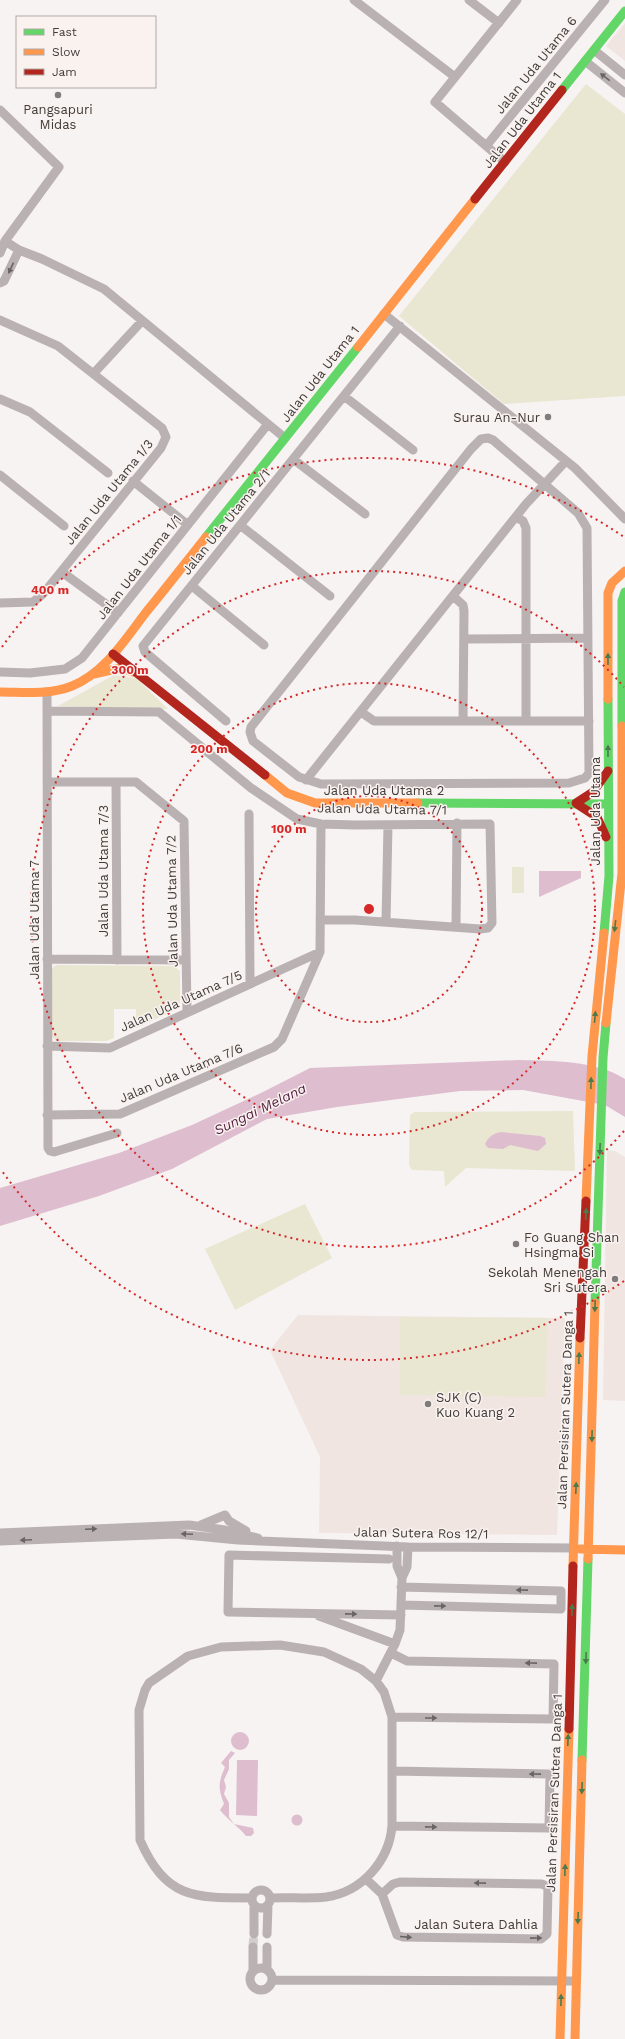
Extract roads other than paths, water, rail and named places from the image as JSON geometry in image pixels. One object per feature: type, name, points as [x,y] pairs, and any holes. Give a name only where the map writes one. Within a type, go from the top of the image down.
[{"type":"main road","name":"Jalan Uda Utama 1","points":[[0,692],[47,692],[77,684],[93,674],[114,654],[625,11]]},
{"type":"main road","name":"Jalan Uda Utama","points":[[592,1056],[608,876],[608,593],[612,582],[625,571]]},
{"type":"main road","name":"Jalan Uda Utama","points":[[603,1058],[614,937],[622,873],[622,601],[625,592]]},
{"type":"main road","points":[[131,633],[126,652],[135,672]]},
{"type":"main road","name":"Jalan Uda Utama 2","points":[[114,654],[287,793],[315,803],[608,804]]},
{"type":"main road","points":[[93,674],[120,668],[135,672]]},
{"type":"main road","points":[[608,698],[623,698]]},
{"type":"main road","points":[[608,710],[623,710]]},
{"type":"main road","points":[[608,771],[593,792],[576,803],[589,810],[597,817],[609,843]]},
{"type":"main road","name":"Jalan Persisiran Sutera Danga 1","points":[[560,2039],[579,1366],[592,1056]]},
{"type":"main road","name":"Jalan Persisiran Sutera Danga 1","points":[[575,2039],[589,1549],[593,1341],[603,1058]]},
{"type":"main road","points":[[574,1548],[625,1550]]},
{"type":"street","points":[[354,0],[455,77]]},
{"type":"street","points":[[469,0],[499,22]]},
{"type":"street","points":[[505,162],[434,102],[517,0]]},
{"type":"street","name":"Jalan Uda Utama 6","points":[[487,146],[605,0]]},
{"type":"street","points":[[594,50],[625,75]]},
{"type":"street","points":[[585,61],[625,93]]},
{"type":"street","points":[[0,110],[60,167],[5,241],[0,252]]},
{"type":"street","points":[[5,241],[19,250],[42,259],[104,289],[285,438]]},
{"type":"street","points":[[0,283],[4,281],[19,250]]},
{"type":"street","points":[[384,314],[575,468],[625,519]]},
{"type":"street","name":"Jalan Uda Utama 1/3","points":[[0,320],[58,346],[162,428],[166,437],[161,448],[62,572],[33,602],[0,603]]},
{"type":"street","points":[[94,373],[142,321]]},
{"type":"street","name":"Jalan Uda Utama 2/1","points":[[226,721],[145,652],[144,646],[400,326]]},
{"type":"street","points":[[344,396],[413,450]]},
{"type":"street","points":[[0,399],[30,412],[108,473]]},
{"type":"street","name":"Jalan Uda Utama 1/1","points":[[0,672],[30,673],[65,669],[88,652],[268,424]]},
{"type":"street","points":[[488,438],[493,440],[544,485],[578,513],[587,528],[589,773],[585,778],[578,782],[321,784],[299,777],[253,741],[250,732],[251,727],[471,449],[481,440],[488,438]]},
{"type":"street","points":[[293,459],[365,514]]},
{"type":"street","points":[[306,780],[516,517],[566,461]]},
{"type":"street","points":[[0,475],[64,526]]},
{"type":"street","points":[[133,482],[188,525]]},
{"type":"street","points":[[516,517],[523,521],[526,528],[526,721]]},
{"type":"street","points":[[240,525],[330,596]]},
{"type":"street","points":[[62,572],[118,613]]},
{"type":"street","points":[[192,586],[264,645]]},
{"type":"street","points":[[453,596],[462,605],[464,639],[463,721]]},
{"type":"street","points":[[464,639],[588,638]]},
{"type":"street","name":"Jalan Uda Utama 7","points":[[47,692],[48,1148],[50,1151],[54,1152],[117,1133]]},
{"type":"street","name":"Jalan Uda Utama 7/1","points":[[47,711],[158,712],[251,788],[297,819],[321,824],[490,824],[492,923],[488,928],[480,929],[456,926]]},
{"type":"street","points":[[361,712],[374,721],[589,722]]},
{"type":"street","name":"Jalan Uda Utama 7/2","points":[[47,782],[136,782],[184,821],[187,1012]]},
{"type":"street","name":"Jalan Uda Utama 7/3","points":[[116,782],[117,960]]},
{"type":"street","points":[[608,804],[623,804]]},
{"type":"street","points":[[249,814],[250,984]]},
{"type":"street","points":[[320,920],[355,920],[456,926],[457,823]]},
{"type":"street","points":[[320,952],[321,824]]},
{"type":"street","points":[[386,922],[388,825]]},
{"type":"street","name":"Jalan Uda Utama 7/5","points":[[47,1046],[110,1048],[320,952]]},
{"type":"street","name":"Jalan Uda Utama 7/6","points":[[47,1115],[120,1114],[274,1047],[282,1039],[320,952]]},
{"type":"street","points":[[47,959],[186,960]]},
{"type":"street","points":[[0,1541],[52,1535],[200,1526],[225,1515],[229,1521],[251,1535]]},
{"type":"street","points":[[200,1526],[225,1534]]},
{"type":"street","points":[[0,1533],[52,1535],[225,1534]]},
{"type":"street","name":"Jalan Sutera Ros 12/1","points":[[225,1534],[267,1540],[408,1547],[574,1548]]},
{"type":"street","name":"Jalan Sutera Ros 12/1","points":[[225,1534],[251,1535],[267,1540]]},
{"type":"street","points":[[376,1681],[393,1648],[400,1630],[401,1583],[397,1566],[397,1546]]},
{"type":"street","points":[[401,1583],[407,1567],[408,1547]]},
{"type":"street","name":"Jalan Sutera Ros 12/1","points":[[312,1613],[228,1612],[229,1555],[389,1559]]},
{"type":"street","points":[[312,1613],[401,1610],[561,1609],[561,1591],[401,1583]]},
{"type":"street","points":[[312,1613],[393,1648],[407,1661],[554,1664],[553,1719],[392,1718]]},
{"type":"street","points":[[280,1645],[324,1652],[362,1669],[376,1681],[384,1692],[392,1718],[391,1841],[385,1856],[366,1879],[350,1890],[326,1897],[269,1901],[259,1908],[253,1901],[209,1898],[187,1893],[161,1876],[148,1859],[140,1840],[139,1825],[139,1710],[145,1690],[149,1683],[188,1656],[221,1647],[280,1645]]},
{"type":"street","points":[[392,1771],[550,1774],[549,1828],[392,1826]]},
{"type":"street","points":[[366,1879],[382,1894]]},
{"type":"street","name":"Jalan Sutera Dahlia","points":[[400,1882],[542,1884],[548,1887],[547,1934],[541,1939],[397,1936],[382,1894],[393,1884],[400,1882]]},
{"type":"street","points":[[254,1934],[254,1892],[263,1890],[268,1892],[269,1901],[267,1934]]},
{"type":"street","points":[[253,1947],[253,1971],[250,1981],[256,1989],[266,1988],[272,1980]]},
{"type":"street","points":[[267,1947],[267,1970],[272,1980]]},
{"type":"street","points":[[253,1971],[260,1968],[267,1970]]},
{"type":"street","points":[[272,1980],[576,1980]]},
{"type":"water","points":[[539,871],[581,871],[581,878],[539,897]]},
{"type":"water","name":"Sungai Melana","points":[[519,1060],[587,1065],[601,1068],[625,1079],[625,1117],[605,1105],[523,1090],[460,1091],[337,1107],[267,1119],[172,1169],[99,1196],[0,1226],[0,1188],[119,1153],[192,1125],[310,1068]]},
{"type":"water","points":[[501,1132],[540,1136],[545,1138],[546,1144],[538,1151],[510,1145],[503,1149],[488,1148],[485,1144],[488,1139]]},
{"type":"water","points":[[240,1732],[246,1735],[249,1741],[246,1747],[240,1750],[234,1747],[231,1741],[234,1735]]},
{"type":"water","points":[[231,1751],[235,1753],[229,1760],[229,1769],[224,1780],[226,1787],[224,1794],[229,1803],[229,1817],[234,1824],[220,1810],[224,1804],[220,1786],[221,1777],[225,1767],[221,1763]]},
{"type":"water","points":[[237,1760],[258,1760],[257,1816],[236,1815]]},
{"type":"water","points":[[295,1815],[299,1815],[301,1816],[301,1824],[295,1825],[292,1822],[292,1818]]},
{"type":"water","points":[[234,1824],[253,1828],[254,1833],[251,1836],[246,1836]]},
{"type":"tunnel","points":[[253,1947],[254,1934]]},
{"type":"place","name":"Pangsapuri Midas","points":[[58,95]]},
{"type":"place","name":"Surau An-Nur","points":[[548,417]]},
{"type":"place","name":"Fo Guang Shan Hsingma Si","points":[[516,1244]]},
{"type":"place","name":"Sekolah Menengah Sri Sutera","points":[[615,1279]]},
{"type":"place","name":"SJK (C) Kuo Kuang 2","points":[[428,1404]]}]
